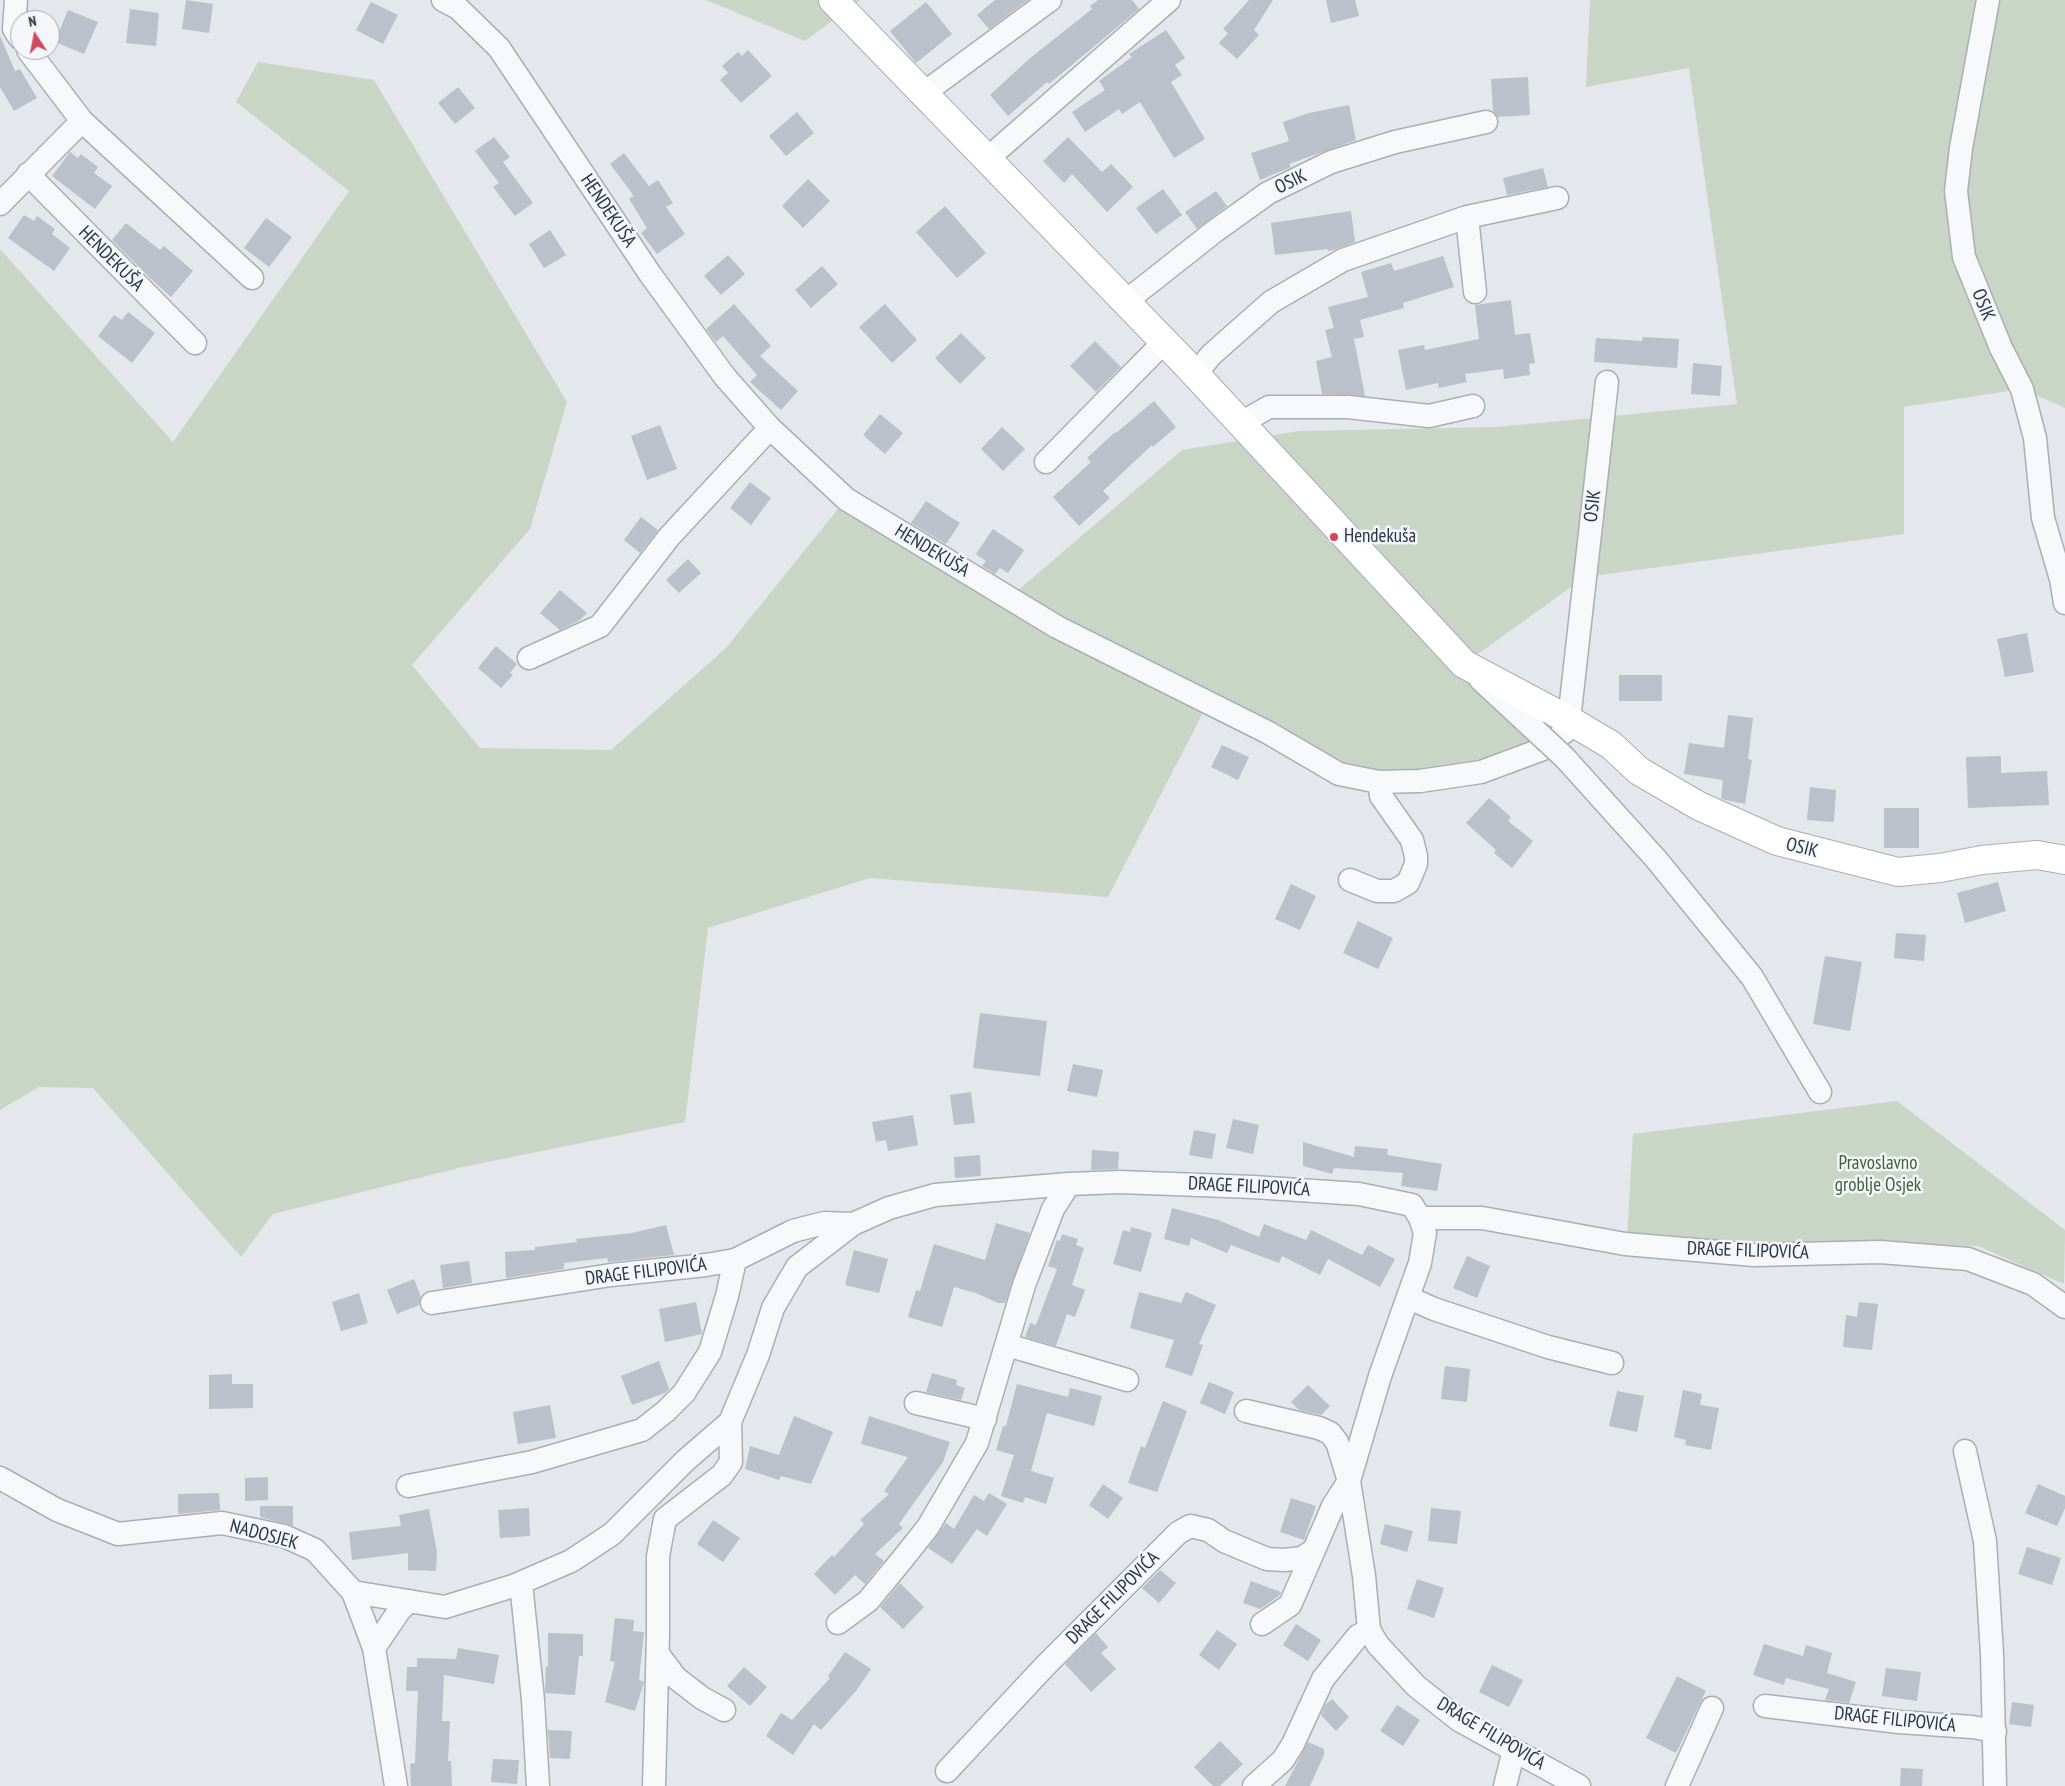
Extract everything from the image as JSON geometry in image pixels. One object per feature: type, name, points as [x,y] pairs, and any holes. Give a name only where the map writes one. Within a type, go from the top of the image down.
[{"type":"main road","name":"OSIK","points":[[833,0],[1241,423],[1464,664],[1573,722],[1611,746],[1639,771],[1699,806],[1777,841],[1898,872],[1940,868],[1982,860],[2037,855],[2065,860]]},
{"type":"street","name":"HENDEKUŠA","points":[[444,0],[458,8],[499,48],[650,274],[725,377],[770,428],[846,499],[1057,627],[1267,732],[1339,774],[1379,782],[1420,781],[1481,772],[1542,749],[1567,730],[1573,722]]},
{"type":"street","points":[[924,93],[1050,0]]},
{"type":"street","points":[[987,159],[1169,0]]},
{"type":"street","name":"OSIK","points":[[1988,0],[1961,148],[1956,191],[1964,257],[2001,348],[2022,389],[2035,438],[2042,518],[2061,579],[2065,604]]},
{"type":"street","points":[[36,60],[82,121],[252,278]]},
{"type":"street","points":[[0,204],[82,121]]},
{"type":"street","name":"OSIK","points":[[1125,302],[1214,231],[1277,189],[1331,162],[1386,145],[1486,122]]},
{"type":"street","name":"HENDEKUŠA","points":[[28,174],[195,343]]},
{"type":"street","points":[[1195,375],[1211,355],[1271,302],[1343,260],[1467,218],[1557,198]]},
{"type":"street","points":[[1467,218],[1475,292]]},
{"type":"street","points":[[1046,462],[1164,342]]},
{"type":"street","name":"OSIK","points":[[1573,722],[1608,382]]},
{"type":"street","points":[[1241,423],[1270,408],[1348,407],[1429,416],[1473,406]]},
{"type":"street","points":[[528,658],[600,626],[669,537],[770,428]]},
{"type":"street","points":[[1464,664],[1565,758],[1656,859],[1752,977],[1820,1092]]},
{"type":"street","points":[[1350,880],[1377,891],[1394,891],[1408,883],[1416,864],[1412,840],[1381,796],[1379,782]]},
{"type":"street","name":"DRAGE FILIPOVIĆA","points":[[654,1786],[658,1654],[658,1556],[665,1518],[722,1474],[731,1462],[730,1422],[758,1355],[773,1308],[797,1267],[853,1224],[889,1208],[935,1196],[1069,1184],[1118,1182],[1171,1183],[1359,1194],[1412,1205],[1420,1218],[1425,1233],[1420,1263],[1380,1376],[1349,1482],[1333,1506],[1290,1605],[1262,1624]]},
{"type":"street","points":[[838,1623],[868,1601],[928,1527],[977,1443],[1008,1345],[1024,1285],[1053,1209],[1069,1184]]},
{"type":"street","name":"DRAGE FILIPOVIĆA","points":[[1420,1218],[1482,1218],[1626,1244],[1754,1255],[1880,1252],[1968,1259],[2033,1284],[2065,1307]]},
{"type":"street","name":"DRAGE FILIPOVIĆA","points":[[432,1303],[611,1275],[735,1260],[793,1231],[824,1223],[853,1224]]},
{"type":"street","points":[[408,1486],[532,1462],[642,1430],[666,1411],[684,1393],[710,1352],[727,1296],[735,1260]]},
{"type":"street","points":[[1409,1298],[1434,1309],[1548,1346],[1612,1363]]},
{"type":"street","points":[[1008,1345],[1128,1380]]},
{"type":"street","points":[[916,1403],[985,1419]]},
{"type":"street","points":[[1246,1411],[1320,1428],[1330,1434],[1337,1442],[1349,1482]]},
{"type":"street","name":"DRAGE FILIPOVIĆA","points":[[353,1592],[444,1607],[522,1583],[571,1561],[612,1534],[686,1460],[730,1422]]},
{"type":"street","points":[[1965,1451],[1985,1541],[1995,1731],[1995,1786]]},
{"type":"street","name":"NADOSJEK","points":[[0,1478],[57,1510],[118,1534],[222,1523],[284,1536],[315,1550],[353,1592],[374,1648],[396,1786]]},
{"type":"street","name":"DRAGE FILIPOVIĆA","points":[[1349,1482],[1363,1568],[1369,1630],[1378,1646],[1416,1686],[1459,1720],[1579,1786]]},
{"type":"street","name":"DRAGE FILIPOVIĆA","points":[[947,1772],[1045,1666],[1178,1533],[1190,1526],[1208,1530],[1224,1541],[1267,1558],[1284,1560],[1302,1558],[1314,1550]]},
{"type":"street","points":[[522,1583],[533,1700],[538,1786]]},
{"type":"street","points":[[374,1648],[399,1611],[409,1601]]},
{"type":"street","points":[[1254,1786],[1283,1760],[1293,1744],[1323,1679],[1358,1636],[1369,1630]]},
{"type":"street","points":[[658,1654],[676,1678],[702,1698],[724,1710]]},
{"type":"street","name":"DRAGE FILIPOVIĆA","points":[[1765,1706],[1995,1731]]},
{"type":"street","points":[[1677,1786],[1712,1708]]},
{"type":"street","points":[[1505,1786],[1514,1750]]},
{"type":"green space","points":[[706,0],[860,0],[805,41]]},
{"type":"green space","points":[[1590,0],[2065,0],[2065,408],[2022,389],[1904,407],[1904,534],[1585,577],[1464,664],[1543,749],[1379,782],[1208,703],[1108,897],[870,878],[708,928],[685,1122],[463,1167],[273,1214],[241,1257],[93,1088],[39,1087],[0,1110],[0,249],[173,442],[349,191],[236,102],[258,62],[374,80],[567,402],[530,529],[412,665],[480,748],[611,750],[726,648],[846,499],[1009,598],[1182,450],[1299,431],[1497,427],[1737,404],[1689,68],[1586,87]]},
{"type":"green space","name":"Pravoslavno groblje Osjek","points":[[1897,1101],[2065,1230],[2064,1284],[1978,1246],[1627,1239],[1633,1134]]},
{"type":"building","points":[[186,0],[213,4],[209,33],[182,29]]},
{"type":"building","points":[[995,0],[1028,0],[989,29],[977,15]]},
{"type":"building","points":[[1098,0],[1132,0],[1139,9],[1049,84],[1047,82],[1008,116],[990,95],[1029,59],[1092,9],[1090,6]]},
{"type":"building","points":[[1249,0],[1273,0],[1254,30],[1259,35],[1237,59],[1219,43],[1228,33],[1223,29]]},
{"type":"building","points":[[1326,0],[1355,0],[1359,16],[1331,23]]},
{"type":"building","points":[[371,2],[398,15],[383,44],[356,30]]},
{"type":"building","points":[[926,2],[952,34],[916,63],[890,31]]},
{"type":"building","points":[[130,9],[159,13],[156,46],[126,43]]},
{"type":"building","points":[[68,10],[98,22],[84,54],[60,44],[60,30]]},
{"type":"building","points":[[1166,30],[1185,58],[1175,65],[1182,75],[1171,82],[1205,139],[1174,158],[1140,102],[1122,114],[1119,109],[1085,132],[1072,112],[1105,90],[1099,81],[1132,57],[1129,54]]},
{"type":"building","points":[[0,36],[15,71],[20,69],[37,98],[14,111],[0,87]]},
{"type":"building","points":[[748,50],[772,76],[741,103],[720,80],[728,73],[722,66],[738,52],[742,56]]},
{"type":"building","points":[[1528,77],[1530,115],[1498,117],[1493,111],[1491,79]]},
{"type":"building","points":[[458,87],[475,108],[455,124],[438,103]]},
{"type":"building","points":[[1349,105],[1356,140],[1289,164],[1291,167],[1260,180],[1251,153],[1289,141],[1283,122],[1309,113]]},
{"type":"building","points":[[797,112],[814,133],[786,156],[769,136]]},
{"type":"building","points":[[494,137],[510,157],[503,162],[533,203],[515,216],[493,187],[499,183],[475,151]]},
{"type":"building","points":[[1068,137],[1102,172],[1111,164],[1133,187],[1107,212],[1072,174],[1064,183],[1043,161]]},
{"type":"building","points":[[70,152],[78,158],[81,154],[98,167],[94,173],[112,186],[95,209],[52,176]]},
{"type":"building","points":[[624,153],[649,186],[658,180],[673,203],[666,207],[685,234],[657,254],[641,233],[647,228],[629,199],[634,196],[610,164]]},
{"type":"building","points":[[1543,168],[1548,187],[1507,195],[1503,178]]},
{"type":"building","points":[[808,179],[830,201],[803,228],[782,206]]},
{"type":"building","points":[[1163,189],[1182,215],[1156,234],[1136,208]]},
{"type":"building","points":[[1216,191],[1227,206],[1197,229],[1185,212]]},
{"type":"building","points":[[945,206],[986,253],[957,278],[916,232]]},
{"type":"building","points":[[1351,211],[1355,242],[1328,251],[1328,249],[1275,255],[1271,223]]},
{"type":"building","points":[[24,215],[34,221],[37,216],[55,229],[52,234],[70,248],[54,271],[8,238]]},
{"type":"building","points":[[266,218],[292,237],[269,267],[244,248]]},
{"type":"building","points":[[126,223],[160,250],[164,246],[193,271],[171,297],[112,240]]},
{"type":"building","points":[[550,230],[566,255],[544,268],[529,244]]},
{"type":"building","points":[[728,255],[745,274],[721,295],[704,276]]},
{"type":"building","points":[[1443,256],[1454,287],[1403,303],[1404,308],[1360,320],[1364,337],[1354,339],[1365,396],[1322,394],[1316,361],[1332,357],[1325,330],[1334,328],[1328,307],[1368,297],[1361,272],[1391,263],[1394,271]]},
{"type":"building","points":[[822,266],[838,284],[811,308],[795,290]]},
{"type":"building","points":[[1511,300],[1515,335],[1530,333],[1535,363],[1529,364],[1530,375],[1504,379],[1503,369],[1465,374],[1467,382],[1439,388],[1438,383],[1406,390],[1398,350],[1424,345],[1425,350],[1479,339],[1475,305]]},
{"type":"building","points":[[734,304],[771,346],[760,356],[798,391],[781,410],[750,382],[757,375],[723,336],[716,342],[706,329]]},
{"type":"building","points":[[885,304],[917,340],[892,363],[859,327]]},
{"type":"building","points":[[128,312],[155,333],[132,363],[98,336],[114,315],[122,320]]},
{"type":"building","points":[[961,333],[986,358],[960,384],[935,358]]},
{"type":"building","points":[[1643,337],[1679,339],[1677,368],[1594,362],[1596,338],[1642,341]]},
{"type":"building","points":[[1095,341],[1121,367],[1096,392],[1070,366]]},
{"type":"building","points":[[1693,363],[1722,366],[1720,396],[1691,394]]},
{"type":"building","points":[[1154,401],[1176,427],[1153,447],[1152,445],[1103,491],[1110,498],[1079,526],[1053,497],[1091,462],[1087,458],[1115,432]]},
{"type":"building","points":[[880,414],[903,433],[885,454],[863,435]]},
{"type":"building","points":[[660,425],[677,469],[647,480],[631,436]]},
{"type":"building","points":[[1002,427],[1025,449],[1003,471],[981,449]]},
{"type":"building","points":[[750,482],[771,498],[751,525],[730,508]]},
{"type":"building","points":[[926,501],[960,523],[946,544],[911,523]]},
{"type":"building","points":[[641,517],[658,530],[640,553],[624,540]]},
{"type":"building","points":[[993,529],[1024,550],[1008,573],[1000,568],[995,574],[982,566],[986,561],[976,554]]},
{"type":"building","points":[[688,559],[701,573],[679,593],[666,580]]},
{"type":"building","points":[[560,590],[587,613],[580,620],[560,630],[540,613]]},
{"type":"building","points":[[2027,633],[2034,672],[2005,677],[1997,639]]},
{"type":"building","points":[[496,646],[517,664],[510,673],[513,675],[501,688],[478,668]]},
{"type":"building","points":[[1619,675],[1662,675],[1662,701],[1619,701]]},
{"type":"building","points":[[1728,715],[1753,718],[1748,759],[1752,760],[1745,804],[1721,799],[1723,780],[1684,774],[1689,743],[1724,748]]},
{"type":"building","points":[[1222,745],[1249,757],[1238,780],[1211,767]]},
{"type":"building","points":[[2001,756],[2001,773],[2047,771],[2049,805],[1968,808],[1966,757]]},
{"type":"building","points":[[1810,787],[1836,790],[1834,822],[1807,820]]},
{"type":"building","points":[[1489,798],[1511,817],[1508,821],[1533,841],[1512,868],[1494,853],[1496,850],[1466,823]]},
{"type":"building","points":[[1884,808],[1919,808],[1919,848],[1884,848]]},
{"type":"building","points":[[1998,882],[2006,911],[1965,923],[1957,893]]},
{"type":"building","points":[[1291,884],[1316,896],[1300,930],[1275,919]]},
{"type":"building","points":[[1358,921],[1393,938],[1378,969],[1343,953]]},
{"type":"building","points":[[1896,933],[1926,935],[1924,961],[1894,958]]},
{"type":"building","points":[[1825,956],[1862,962],[1850,1031],[1813,1024]]},
{"type":"building","points":[[980,1013],[1047,1021],[1040,1076],[973,1068]]},
{"type":"building","points":[[1073,1064],[1103,1070],[1097,1097],[1067,1091]]},
{"type":"building","points":[[971,1092],[975,1123],[954,1125],[950,1095]]},
{"type":"building","points":[[913,1115],[918,1145],[888,1151],[886,1140],[876,1142],[872,1122]]},
{"type":"building","points":[[1233,1119],[1259,1125],[1253,1154],[1226,1148]]},
{"type":"building","points":[[1194,1130],[1216,1134],[1212,1159],[1189,1155]]},
{"type":"building","points":[[1303,1142],[1354,1157],[1355,1146],[1388,1149],[1387,1155],[1442,1164],[1437,1191],[1401,1186],[1403,1173],[1334,1168],[1332,1174],[1303,1166]]},
{"type":"building","points":[[1092,1150],[1119,1152],[1118,1169],[1091,1170]]},
{"type":"building","points":[[980,1155],[981,1176],[955,1178],[954,1157]]},
{"type":"building","points":[[1172,1208],[1218,1220],[1259,1237],[1264,1224],[1306,1240],[1311,1230],[1362,1255],[1368,1245],[1395,1259],[1380,1287],[1328,1259],[1320,1275],[1282,1256],[1279,1263],[1231,1245],[1227,1253],[1191,1238],[1189,1246],[1164,1239]]},
{"type":"building","points":[[996,1223],[1030,1233],[1005,1303],[998,1303],[976,1293],[954,1287],[942,1327],[908,1317],[916,1290],[920,1291],[934,1244],[985,1260]]},
{"type":"building","points":[[666,1225],[674,1255],[608,1262],[607,1258],[564,1263],[564,1269],[506,1278],[505,1252],[535,1250],[535,1247],[577,1242],[576,1239],[632,1233]]},
{"type":"building","points":[[1131,1227],[1152,1233],[1141,1272],[1113,1264],[1123,1230],[1130,1232]]},
{"type":"building","points":[[1062,1234],[1078,1239],[1076,1245],[1084,1248],[1072,1285],[1085,1290],[1075,1317],[1067,1314],[1056,1346],[1025,1337],[1030,1323],[1036,1325],[1057,1269],[1048,1266],[1057,1240],[1060,1241]]},
{"type":"building","points":[[854,1250],[888,1259],[879,1293],[845,1285]]},
{"type":"building","points":[[1467,1256],[1490,1266],[1477,1298],[1453,1288]]},
{"type":"building","points":[[469,1261],[472,1283],[443,1288],[440,1265]]},
{"type":"building","points":[[414,1279],[421,1297],[419,1305],[397,1314],[387,1290]]},
{"type":"building","points":[[1139,1292],[1181,1303],[1186,1292],[1216,1305],[1199,1344],[1203,1345],[1192,1376],[1165,1367],[1174,1340],[1130,1328]]},
{"type":"building","points":[[359,1293],[368,1323],[341,1331],[332,1302]]},
{"type":"building","points":[[696,1302],[702,1334],[665,1342],[659,1309]]},
{"type":"building","points":[[1859,1302],[1878,1304],[1872,1350],[1843,1347],[1846,1315],[1857,1317]]},
{"type":"building","points":[[659,1361],[669,1389],[665,1393],[632,1405],[621,1376]]},
{"type":"building","points":[[1445,1366],[1470,1369],[1467,1402],[1441,1399]]},
{"type":"building","points":[[932,1373],[957,1380],[956,1385],[965,1388],[961,1400],[926,1392]]},
{"type":"building","points":[[232,1374],[232,1384],[253,1384],[253,1408],[209,1409],[209,1375]]},
{"type":"building","points":[[1209,1382],[1234,1392],[1225,1414],[1200,1403]]},
{"type":"building","points":[[1017,1384],[1068,1397],[1070,1388],[1102,1396],[1094,1426],[1047,1413],[1031,1471],[1054,1478],[1046,1504],[1025,1497],[1023,1503],[1001,1496],[1014,1455],[996,1450],[1003,1426],[1006,1426]]},
{"type":"building","points":[[1308,1385],[1330,1406],[1321,1415],[1299,1410],[1291,1402]]},
{"type":"building","points":[[1683,1390],[1702,1394],[1700,1405],[1719,1408],[1711,1450],[1685,1445],[1686,1440],[1674,1437]]},
{"type":"building","points":[[1617,1391],[1644,1396],[1637,1432],[1609,1426]]},
{"type":"building","points":[[1163,1401],[1187,1411],[1157,1492],[1128,1483],[1141,1446],[1145,1448]]},
{"type":"building","points":[[550,1405],[556,1438],[518,1444],[513,1412]]},
{"type":"building","points":[[794,1416],[833,1432],[811,1484],[781,1476],[779,1480],[745,1469],[750,1446],[779,1455]]},
{"type":"building","points":[[869,1416],[950,1442],[943,1462],[899,1524],[903,1528],[875,1554],[884,1561],[865,1584],[855,1575],[835,1595],[814,1574],[832,1555],[834,1557],[864,1524],[860,1520],[889,1494],[884,1491],[908,1457],[861,1444]]},
{"type":"building","points":[[268,1477],[268,1500],[245,1501],[245,1478]]},
{"type":"building","points":[[1103,1484],[1123,1498],[1108,1519],[1089,1505]]},
{"type":"building","points":[[2038,1484],[2065,1496],[2065,1508],[2057,1526],[2025,1513]]},
{"type":"building","points":[[219,1493],[220,1510],[178,1514],[178,1494]]},
{"type":"building","points":[[989,1493],[1007,1504],[987,1536],[977,1529],[952,1564],[928,1548],[946,1523],[954,1529],[974,1495],[984,1501]]},
{"type":"building","points":[[1291,1498],[1316,1506],[1304,1540],[1280,1532]]},
{"type":"building","points":[[260,1506],[293,1506],[293,1526],[260,1517]]},
{"type":"building","points":[[529,1508],[530,1536],[500,1538],[498,1510]]},
{"type":"building","points":[[1431,1508],[1461,1511],[1457,1544],[1428,1541]]},
{"type":"building","points":[[429,1509],[437,1552],[436,1571],[408,1570],[408,1553],[352,1560],[349,1532],[401,1526],[399,1515]]},
{"type":"building","points":[[713,1520],[740,1538],[723,1562],[697,1544]]},
{"type":"building","points":[[1385,1524],[1413,1531],[1407,1552],[1380,1544]]},
{"type":"building","points":[[2027,1547],[2061,1558],[2052,1585],[2018,1574]]},
{"type":"building","points":[[1160,1570],[1176,1583],[1159,1603],[1142,1588]]},
{"type":"building","points":[[1417,1579],[1444,1588],[1434,1618],[1407,1609]]},
{"type":"building","points":[[1251,1581],[1281,1592],[1279,1596],[1260,1609],[1243,1603]]},
{"type":"building","points":[[900,1583],[924,1607],[903,1629],[880,1607]]},
{"type":"building","points":[[615,1618],[634,1620],[633,1631],[644,1632],[639,1680],[644,1682],[635,1711],[605,1702],[615,1662],[610,1661]]},
{"type":"building","points":[[1296,1624],[1321,1640],[1308,1661],[1283,1645]]},
{"type":"building","points":[[1217,1630],[1237,1644],[1219,1670],[1199,1655]]},
{"type":"building","points":[[548,1633],[583,1634],[583,1656],[579,1656],[575,1695],[545,1693],[546,1666],[548,1667]]},
{"type":"building","points":[[1096,1633],[1108,1647],[1101,1653],[1116,1669],[1091,1692],[1065,1664]]},
{"type":"building","points":[[1764,1644],[1803,1656],[1806,1645],[1832,1653],[1827,1673],[1856,1682],[1849,1703],[1825,1700],[1829,1689],[1786,1678],[1784,1685],[1753,1675]]},
{"type":"building","points":[[458,1648],[499,1655],[494,1684],[444,1675],[442,1721],[450,1721],[448,1761],[451,1761],[452,1786],[411,1786],[410,1764],[415,1763],[418,1691],[406,1691],[407,1667],[417,1667],[417,1658],[456,1659]]},
{"type":"building","points":[[845,1652],[871,1669],[856,1691],[821,1730],[814,1724],[793,1755],[766,1736],[781,1713],[792,1720],[830,1678],[828,1676]]},
{"type":"building","points":[[1492,1665],[1523,1680],[1509,1707],[1479,1692]]},
{"type":"building","points":[[744,1667],[767,1687],[750,1706],[727,1686]]},
{"type":"building","points":[[1886,1668],[1921,1672],[1917,1701],[1882,1696]]},
{"type":"building","points":[[1677,1676],[1706,1691],[1676,1753],[1646,1738]]},
{"type":"building","points":[[1332,1699],[1349,1717],[1336,1731],[1321,1715],[1325,1705]]},
{"type":"building","points":[[2012,1702],[2034,1705],[2031,1727],[2009,1724]]},
{"type":"building","points":[[1397,1705],[1420,1720],[1403,1746],[1380,1731]]},
{"type":"building","points":[[548,1730],[572,1731],[570,1759],[550,1758]]},
{"type":"building","points":[[1220,1741],[1243,1764],[1220,1786],[1213,1786],[1194,1767]]},
{"type":"building","points":[[1308,1742],[1324,1749],[1324,1755],[1310,1786],[1285,1786]]},
{"type":"building","points":[[493,1759],[519,1760],[517,1784],[491,1782]]},
{"type":"building","points":[[1901,1768],[1923,1769],[1922,1786],[1900,1786]]},
{"type":"place","name":"Hendekuša","points":[[1334,537]]}]
